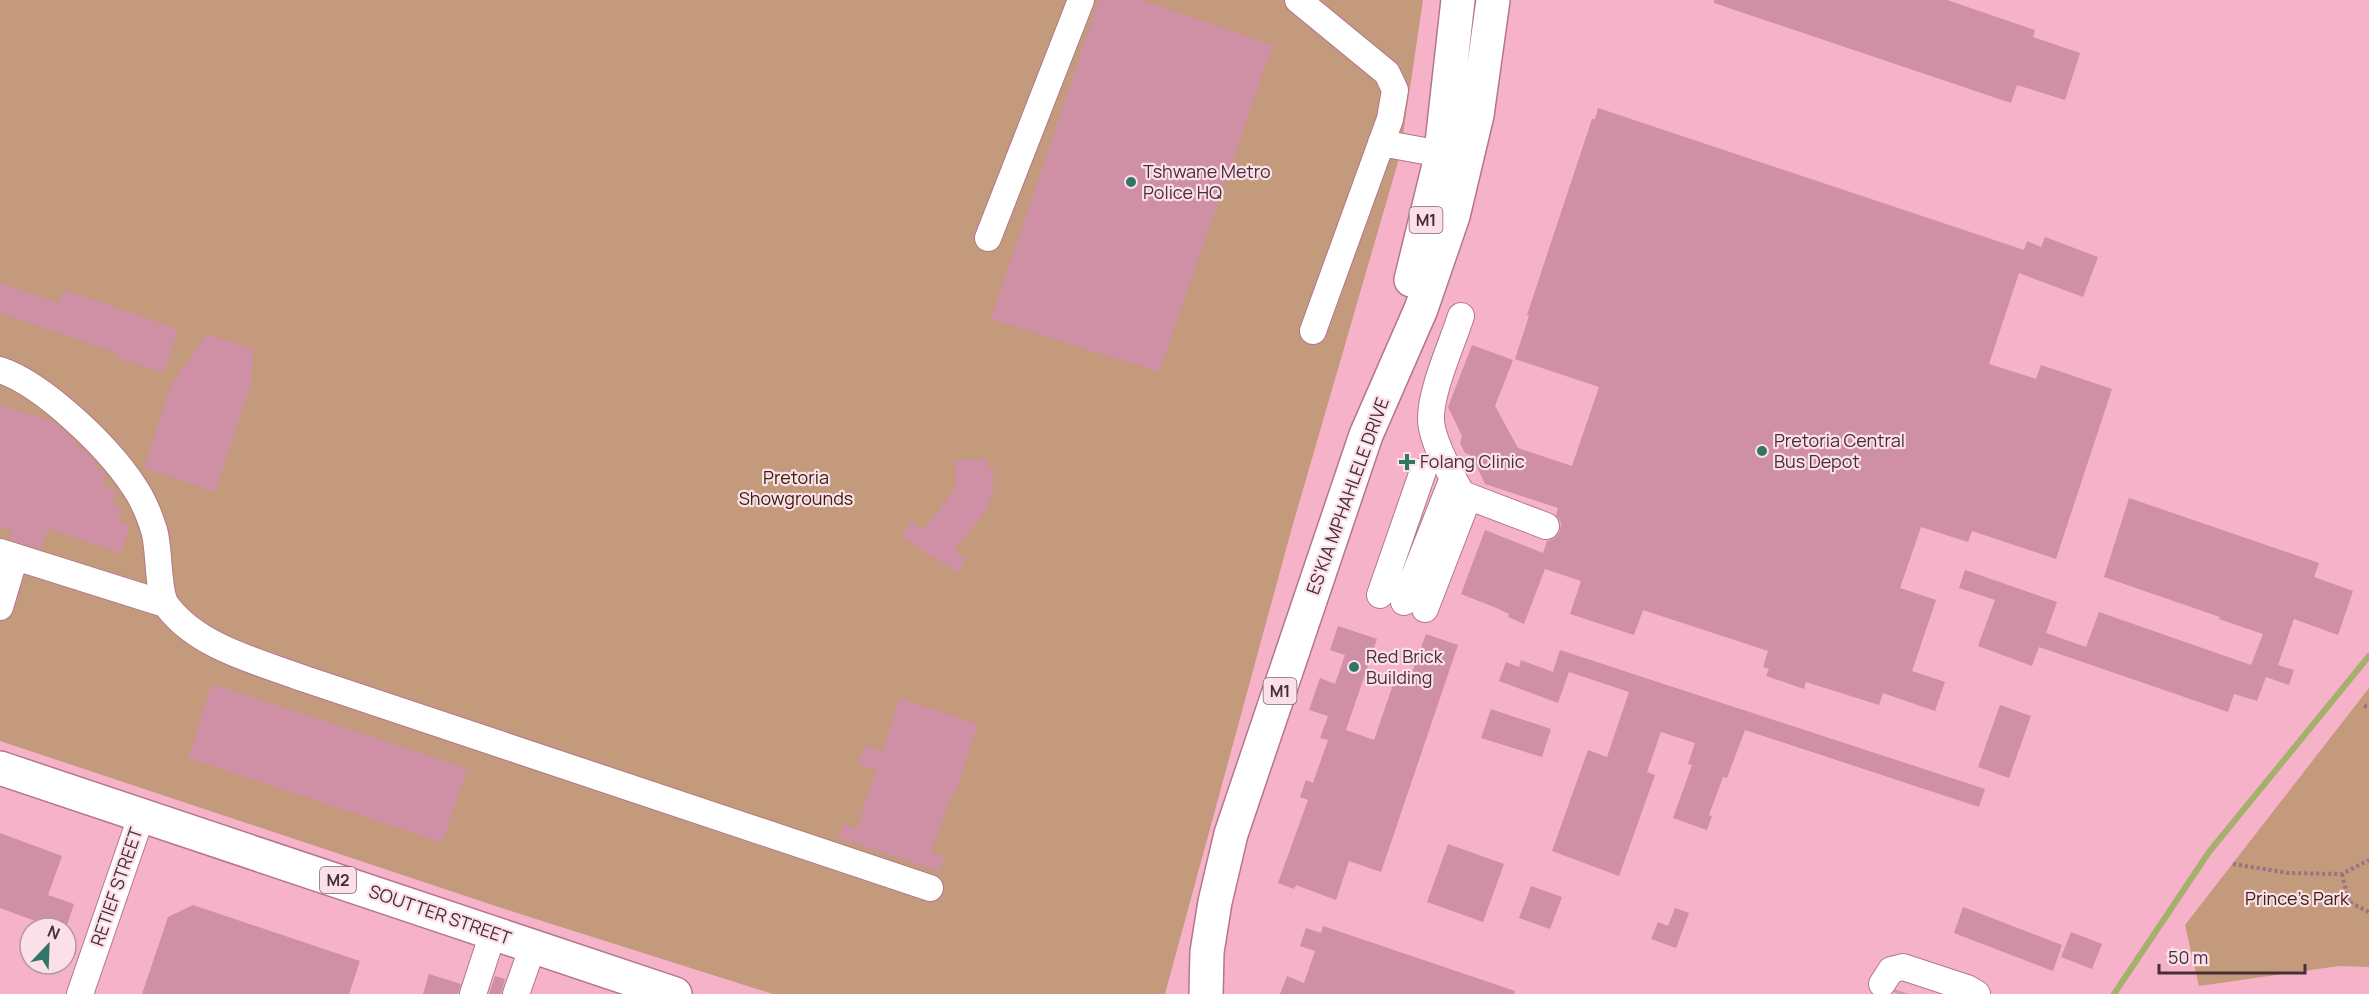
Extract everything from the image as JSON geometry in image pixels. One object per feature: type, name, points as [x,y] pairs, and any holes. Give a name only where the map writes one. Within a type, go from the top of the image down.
[{"type":"main road","name":"M1","points":[[1366,435],[1415,266],[1441,154],[1458,0]]},
{"type":"main road","name":"ES'KIA MPHAHLELE DRIVE","points":[[1206,994],[1207,952],[1215,902],[1231,834],[1366,435],[1421,309],[1453,216],[1477,115],[1492,0]]},
{"type":"main road","name":"SOUTTER STREET","points":[[0,768],[532,946],[646,989]]},
{"type":"main road","points":[[1200,994],[1207,952]]},
{"type":"street","points":[[988,238],[1081,0]]},
{"type":"street","points":[[1298,0],[1387,73],[1395,90],[1390,119],[1313,331]]},
{"type":"street","points":[[1381,143],[1441,154]]},
{"type":"street","points":[[1461,316],[1434,397],[1431,420],[1437,442],[1461,488],[1546,526]]},
{"type":"street","points":[[0,370],[31,386],[64,410],[133,484],[145,505],[155,532],[165,604]]},
{"type":"street","points":[[1423,471],[1403,602],[1461,488]]},
{"type":"street","points":[[0,607],[8,554],[165,604],[183,625],[197,635],[247,658],[930,888]]},
{"type":"street","name":"RETIEF STREET","points":[[80,994],[142,814]]},
{"type":"street","points":[[473,994],[493,933]]},
{"type":"street","points":[[516,994],[532,946]]},
{"type":"street","points":[[1897,981],[1967,988],[1977,994]]},
{"type":"path","points":[[2233,864],[2288,873],[2342,874],[2369,860]]},
{"type":"path","points":[[2342,874],[2349,902],[2369,912]]},
{"type":"green space","name":"Pretoria Showgrounds","points":[[0,0],[1423,0],[1400,155],[1291,531],[1165,994],[773,994],[520,914],[0,741]]},
{"type":"green space","name":"Prince's Park","points":[[2369,688],[2369,967],[2339,966],[2199,986],[2185,925]]},
{"type":"building","name":"Tshwane Metro Police HQ","points":[[1099,0],[1142,0],[1273,45],[1159,372],[991,319]]},
{"type":"building","points":[[1714,0],[1947,0],[2035,30],[2033,37],[2080,53],[2065,100],[2017,85],[2011,103],[1714,3]]},
{"type":"building","name":"Pretoria Central Bus Depot","points":[[1598,108],[2024,250],[2027,241],[2041,247],[2045,237],[2098,257],[2083,297],[2019,273],[1989,364],[2036,379],[2041,365],[2112,389],[2056,559],[1972,531],[1968,542],[1921,527],[1900,588],[1936,600],[1912,671],[1945,682],[1935,711],[1883,693],[1879,705],[1806,682],[1804,689],[1766,676],[1769,669],[1763,667],[1768,651],[1643,610],[1634,635],[1570,614],[1581,581],[1545,569],[1524,624],[1508,617],[1509,614],[1461,594],[1485,530],[1543,553],[1547,541],[1555,538],[1560,531],[1561,523],[1556,515],[1558,508],[1485,484],[1472,456],[1465,453],[1460,443],[1462,436],[1448,407],[1472,345],[1513,360],[1495,406],[1518,448],[1572,466],[1599,387],[1515,359],[1529,316],[1527,315],[1592,119],[1595,119]]},
{"type":"building","points":[[0,283],[59,303],[64,290],[178,329],[164,373],[116,357],[117,353],[0,313]]},
{"type":"building","points":[[207,334],[254,349],[251,383],[215,492],[144,468],[171,385]]},
{"type":"building","points":[[0,405],[54,422],[77,443],[75,447],[84,450],[96,463],[94,468],[104,471],[106,475],[103,486],[116,491],[112,504],[123,508],[119,521],[130,525],[121,553],[48,529],[41,549],[9,539],[12,530],[0,526]]},
{"type":"building","points":[[988,459],[988,469],[993,468],[993,491],[987,509],[954,550],[967,558],[958,573],[902,537],[911,522],[923,530],[955,489],[955,460]]},
{"type":"building","points":[[2129,498],[2319,563],[2314,577],[2353,591],[2338,635],[2294,619],[2278,665],[2294,670],[2289,685],[2266,677],[2257,701],[2234,694],[2228,712],[2039,647],[2032,666],[1978,646],[1995,600],[1959,588],[1965,570],[2057,602],[2046,633],[2086,647],[2099,612],[2251,665],[2263,634],[2104,577]]},
{"type":"building","points":[[1338,626],[1377,639],[1346,730],[1374,740],[1396,676],[1409,681],[1426,634],[1458,645],[1381,872],[1349,861],[1336,900],[1296,885],[1294,889],[1278,883],[1308,800],[1300,797],[1306,780],[1313,783],[1328,740],[1320,738],[1328,716],[1309,710],[1320,678],[1335,684],[1345,655],[1330,650]]},
{"type":"building","points":[[1560,650],[1985,789],[1979,807],[1745,730],[1727,778],[1723,777],[1709,815],[1712,816],[1707,830],[1673,818],[1692,765],[1688,764],[1695,743],[1661,732],[1647,772],[1655,775],[1619,876],[1552,851],[1588,750],[1607,757],[1629,692],[1569,672],[1558,703],[1499,681],[1506,662],[1519,667],[1521,660],[1553,672]]},
{"type":"building","points":[[212,684],[467,768],[442,843],[188,758]]},
{"type":"building","points":[[900,698],[978,724],[954,796],[951,795],[931,853],[944,857],[939,871],[839,838],[844,824],[857,829],[876,770],[858,764],[864,745],[883,751]]},
{"type":"building","points":[[2000,705],[2031,716],[2009,778],[1978,767]]},
{"type":"building","points":[[1491,709],[1551,729],[1542,757],[1481,738]]},
{"type":"building","points":[[0,833],[62,856],[48,895],[74,904],[70,916],[22,916],[0,908]]},
{"type":"building","points":[[1448,844],[1504,864],[1483,922],[1427,902]]},
{"type":"building","points":[[1531,886],[1562,897],[1550,929],[1519,918]]},
{"type":"building","points":[[193,905],[360,961],[349,994],[142,994],[168,917]]},
{"type":"building","points":[[1963,907],[2062,945],[2053,971],[1954,933]]},
{"type":"building","points":[[1675,908],[1689,913],[1676,948],[1651,939],[1658,922],[1668,926]]},
{"type":"building","points":[[1323,926],[1515,991],[1514,994],[1280,994],[1287,976],[1304,983],[1315,951],[1300,946],[1306,928],[1321,933]]},
{"type":"building","points":[[2071,932],[2102,944],[2092,969],[2061,957]]},
{"type":"building","points":[[429,974],[461,984],[458,994],[423,994]]},
{"type":"building","points":[[495,976],[505,979],[501,994],[489,994]]},
{"type":"waterway","points":[[2114,994],[2209,852],[2369,656]]},
{"type":"place","name":"Tshwane Metro Police HQ","points":[[1131,182]]},
{"type":"place","name":"Pretoria Central Bus Depot","points":[[1762,451]]},
{"type":"place","name":"Folang Clinic","points":[[1407,462]]},
{"type":"place","name":"Red Brick Building","points":[[1354,667]]}]
